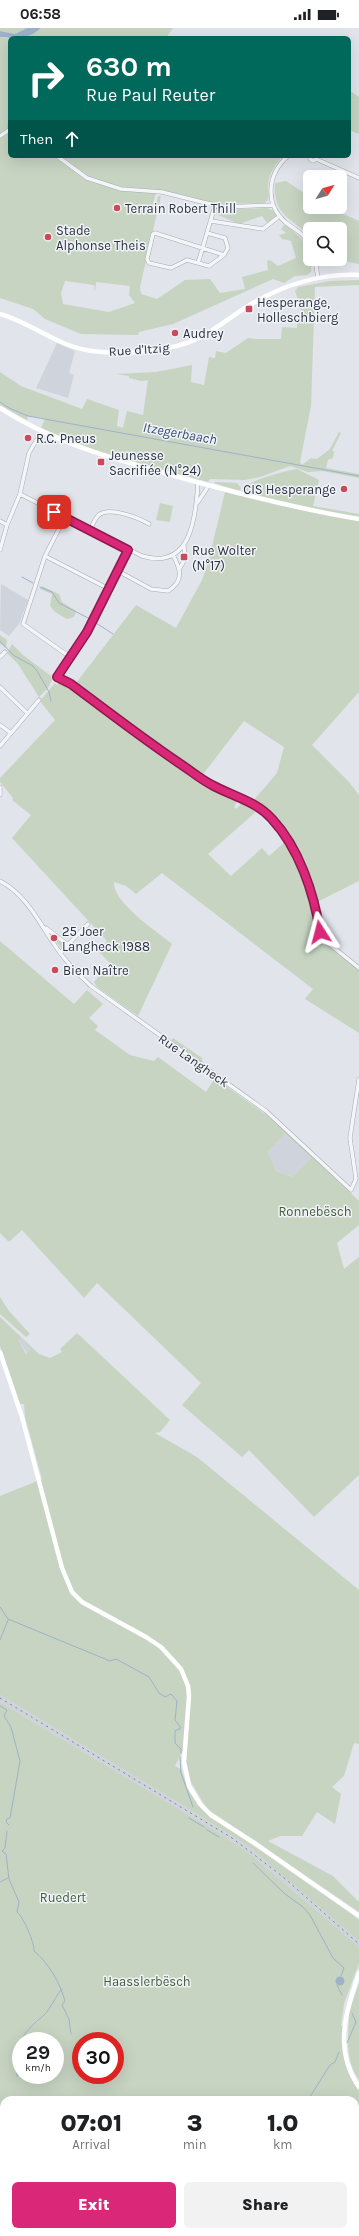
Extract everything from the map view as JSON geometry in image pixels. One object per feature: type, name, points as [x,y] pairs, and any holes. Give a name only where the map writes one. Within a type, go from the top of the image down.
[{"type":"main road","name":"Rue d'Itzig","points":[[0,314],[27,324],[64,344],[78,348],[108,352],[157,350],[174,347],[199,338],[268,295],[294,284],[318,278],[359,275]]},
{"type":"main road","points":[[0,408],[41,432],[93,453],[256,498],[359,519]]},
{"type":"main road","points":[[0,1352],[22,1417],[62,1568],[72,1592],[88,1607],[128,1626],[161,1647],[175,1661],[185,1678],[189,1696],[184,1762],[194,1796],[211,1815],[269,1853],[359,1916]]},
{"type":"main road","points":[[359,1972],[345,2019],[343,2038],[347,2061],[359,2087]]},
{"type":"street","points":[[60,158],[78,172],[108,186],[135,191],[162,192],[215,206],[274,205]]},
{"type":"street","points":[[286,158],[276,168],[273,177],[271,196],[274,205],[285,221],[303,235]]},
{"type":"street","points":[[316,158],[359,178]]},
{"type":"street","points":[[198,263],[215,206]]},
{"type":"street","points":[[211,221],[263,229],[277,218]]},
{"type":"street","points":[[207,233],[227,240],[228,248],[224,255],[209,266],[187,260],[171,268],[149,263],[147,259],[153,234],[155,233],[224,255]]},
{"type":"street","points":[[315,266],[318,278]]},
{"type":"street","points":[[0,550],[7,525],[20,494],[29,453],[41,432]]},
{"type":"street","points":[[20,494],[128,550],[152,559],[173,555],[184,546],[191,533],[197,503],[198,482]]},
{"type":"street","points":[[197,503],[209,485]]},
{"type":"street","points":[[90,530],[98,516],[108,512],[149,524]]},
{"type":"street","points":[[65,517],[45,556],[23,624],[70,657]]},
{"type":"street","points":[[0,521],[7,525]]},
{"type":"street","points":[[118,571],[151,589],[168,591],[179,580],[180,568],[185,559],[184,546]]},
{"type":"street","points":[[128,550],[87,632],[57,677],[71,684],[152,744],[211,785],[258,806],[268,814],[283,833],[310,886],[323,939],[359,968]]},
{"type":"street","points":[[173,555],[180,568]]},
{"type":"street","points":[[45,556],[109,589]]},
{"type":"street","points":[[0,657],[5,652]]},
{"type":"street","points":[[0,687],[27,713]]},
{"type":"street","points":[[0,746],[39,700]]},
{"type":"street","points":[[0,725],[11,733]]},
{"type":"street","points":[[0,787],[0,795]]},
{"type":"street","name":"Rue Langheck","points":[[0,881],[18,894],[44,926],[60,953],[91,986],[266,1111],[351,1190],[356,1179],[350,1138],[359,1079]]},
{"type":"street","points":[[60,953],[88,924]]},
{"type":"street","name":"Rue Langheck","points":[[44,926],[68,945]]},
{"type":"shaded area","points":[[57,343],[75,351],[69,373],[74,375],[68,398],[36,388]]},
{"type":"shaded area","points":[[1,584],[28,600],[19,624],[9,636],[0,630]]},
{"type":"shaded area","points":[[285,1134],[311,1158],[292,1177],[276,1171],[268,1152]]},
{"type":"shaded area","points":[[22,1338],[32,1350],[27,1354],[19,1341]]},
{"type":"shaded area","points":[[0,1695],[248,1846],[359,1941],[359,1947],[249,1853],[214,1830],[0,1702]]},
{"type":"green space","points":[[0,28],[27,28],[15,34],[0,31]]},
{"type":"green space","points":[[41,28],[173,28],[167,36],[27,36]]},
{"type":"green space","points":[[0,37],[8,39],[8,158],[281,158],[271,173],[268,185],[269,197],[265,203],[216,204],[156,192],[151,212],[154,214],[158,196],[161,196],[140,287],[141,294],[157,299],[185,280],[210,279],[220,293],[245,289],[242,277],[268,270],[267,261],[270,260],[278,266],[296,258],[291,241],[282,239],[279,235],[286,233],[281,229],[285,224],[303,241],[303,266],[311,266],[311,272],[307,275],[295,276],[284,283],[273,279],[173,324],[139,332],[138,335],[81,334],[45,319],[33,309],[0,298]],"holes":[[[65,281],[94,285],[95,292],[96,282],[130,286],[129,295],[135,303],[109,312],[63,304],[61,293]]]},
{"type":"green space","points":[[351,91],[359,97],[359,134],[351,131]]},
{"type":"green space","points":[[286,181],[303,192],[303,214],[344,214],[359,221],[359,264],[347,262],[347,222],[303,222],[303,231],[280,210],[275,195],[275,183]]},
{"type":"green space","points":[[267,208],[274,211],[277,216],[267,223],[262,216],[239,224],[216,214],[220,210]]},
{"type":"green space","points":[[359,280],[359,285],[315,287],[311,406],[300,462],[302,465],[311,458],[317,459],[330,449],[339,432],[341,433],[332,451],[334,451],[333,458],[328,460],[326,468],[359,474],[359,478],[322,471],[308,472],[290,466],[260,477],[245,480],[210,479],[208,482],[107,455],[41,428],[45,419],[28,416],[27,420],[0,405],[0,372],[21,386],[82,409],[87,399],[119,410],[117,426],[123,428],[127,411],[143,415],[148,380],[141,381],[129,378],[129,376],[116,374],[156,372],[192,365],[191,382],[204,385],[209,357],[215,358],[216,351],[226,353],[248,338],[281,339],[282,327],[297,328],[297,320],[303,316],[295,291],[298,287],[330,281]]},
{"type":"green space","points":[[297,469],[319,480],[313,506],[359,514],[359,692],[312,745],[349,782],[359,795],[359,881],[317,902],[307,874],[284,832],[275,820],[252,802],[277,773],[284,747],[244,721],[201,777],[125,722],[76,683],[136,605],[176,628],[202,580],[208,563],[225,492],[241,496],[243,488],[253,482],[269,476]]},
{"type":"green space","points":[[214,483],[237,483],[241,488],[239,491]]},
{"type":"green space","points":[[160,503],[173,506],[170,522],[156,520]]},
{"type":"green space","points":[[42,586],[59,594],[62,602],[76,611],[74,617],[67,619],[55,612],[50,606],[52,594],[40,589]]},
{"type":"green space","points":[[0,635],[7,640],[6,648],[0,644]]},
{"type":"green space","points":[[12,644],[23,655],[51,676],[52,680],[48,688],[39,697],[18,664],[7,653]]},
{"type":"green space","points":[[59,682],[73,688],[173,763],[216,789],[238,800],[234,807],[236,809],[243,802],[259,809],[208,854],[231,876],[262,848],[269,856],[286,841],[310,891],[321,937],[328,946],[359,969],[359,1033],[305,999],[313,989],[162,873],[136,894],[126,886],[114,882],[115,890],[127,907],[136,916],[172,944],[138,1016],[97,987],[94,982],[110,963],[98,951],[107,941],[12,838],[31,815],[12,800],[13,798],[0,782],[0,778],[55,720],[40,701],[55,683],[57,685]]},
{"type":"green space","points":[[53,934],[65,944],[62,949],[51,935]]},
{"type":"green space","name":"Ronnebësch","points":[[0,941],[74,1004],[87,990],[103,1004],[89,1018],[98,1026],[95,1030],[130,1055],[154,1061],[158,1057],[206,1092],[215,1078],[275,1121],[359,1201],[359,1225],[337,1243],[344,1269],[359,1257],[359,1475],[314,1517],[249,1450],[242,1457],[182,1405],[201,1383],[97,1283],[84,1298],[22,1230],[9,1242],[0,1233]],"holes":[[[285,1134],[311,1158],[292,1177],[276,1171],[268,1152]]]},
{"type":"green space","points":[[173,1038],[202,1058],[203,1065],[195,1057],[171,1041]]},
{"type":"green space","points":[[0,1297],[9,1311],[30,1334],[26,1337],[0,1314]]},
{"type":"green space","points":[[0,1317],[39,1354],[50,1358],[62,1352],[60,1349],[77,1333],[170,1420],[160,1432],[155,1433],[197,1457],[359,1590],[359,1744],[354,1743],[344,1776],[332,1787],[341,1794],[335,1824],[317,1812],[302,1836],[280,1836],[268,1841],[333,1876],[359,1902],[359,1912],[207,1809],[191,1782],[183,1750],[175,1766],[181,1769],[190,1793],[208,1814],[359,1920],[359,1941],[248,1846],[0,1695],[0,1496],[42,1479],[25,1417],[24,1404],[20,1404],[0,1346]],"holes":[[[22,1338],[31,1350],[26,1354],[19,1341]]]},
{"type":"green space","points":[[0,1702],[214,1830],[249,1853],[359,1947],[359,1963],[344,2004],[341,2026],[344,2026],[345,2059],[353,2082],[359,2090],[359,2096],[0,2096]]},
{"type":"green space","points":[[359,1983],[359,2080],[351,2065],[349,2057],[348,2015]]},
{"type":"water","points":[[27,28],[41,28],[28,36],[8,36],[8,38],[0,37],[0,31],[15,34]]},
{"type":"water","points":[[338,1977],[342,1977],[344,1981],[342,1985],[338,1985],[336,1983],[336,1979]]},
{"type":"waterway","name":"Itzegerbaach","points":[[0,402],[9,408],[28,416],[359,476]]},
{"type":"waterway","points":[[22,577],[33,583]]},
{"type":"waterway","points":[[40,587],[52,592],[59,603],[90,619]]},
{"type":"waterway","points":[[96,623],[113,634]]},
{"type":"waterway","points":[[0,641],[13,655],[33,666],[49,692],[51,701]]},
{"type":"waterway","points":[[0,1607],[8,1619],[110,1661],[116,1659],[149,1677],[159,1693],[165,1697],[171,1694],[177,1701],[175,1720],[181,1728],[175,1731],[175,1743],[181,1749],[181,1753]]},
{"type":"waterway","points":[[0,1640],[8,1620]]},
{"type":"waterway","points":[[0,1706],[7,1710],[4,1716],[11,1727],[20,1761],[10,1818],[7,1819],[6,1822],[9,1825]]},
{"type":"waterway","points":[[180,1757],[181,1773],[193,1807]]},
{"type":"waterway","points":[[189,1818],[204,1827]]},
{"type":"waterway","points":[[207,1830],[219,1837]]},
{"type":"waterway","points":[[7,1831],[5,1848],[2,1851],[6,1854],[9,1879],[19,1902],[17,1912],[28,1930],[33,1943],[34,1951],[49,1967],[60,1987],[65,2001],[62,2005],[69,2019],[71,2034]]},
{"type":"waterway","points":[[253,1863],[285,1894],[303,1907],[310,1915],[333,1958],[344,1968],[341,1976]]},
{"type":"waterway","points":[[0,1882],[8,1878]]},
{"type":"waterway","points":[[337,1985],[342,1995]]},
{"type":"waterway","points":[[27,2032],[51,2006],[62,1989]]},
{"type":"waterway","points":[[347,2043],[356,2022],[352,2013]]},
{"type":"waterway","points":[[311,2096],[330,2065],[335,2062],[339,2052]]},
{"type":"railway","points":[[0,1698],[232,1838],[282,1876],[359,1944]]},
{"type":"place","name":"Terrain Robert Thill","points":[[117,208]]},
{"type":"place","name":"Stade Alphonse Theis","points":[[48,237]]},
{"type":"place","name":"Hesperange, Holleschbierg","points":[[249,309]]},
{"type":"place","name":"Audrey","points":[[175,333]]},
{"type":"place","name":"R.C. Pneus","points":[[28,438]]},
{"type":"place","name":"Jeunesse Sacrifiée (N°24)","points":[[101,462]]},
{"type":"place","name":"CIS Hesperange","points":[[344,489]]},
{"type":"place","name":"Rue Wolter (N°17)","points":[[184,557]]},
{"type":"place","name":"25 Joer Langheck 1988","points":[[54,938]]},
{"type":"place","name":"Bien Naître","points":[[55,970]]},
{"type":"route","points":[[54,512],[128,550],[87,632],[57,677],[71,684],[152,744],[211,785],[258,806],[268,814],[283,833],[310,886],[316,907],[320,932]]},
{"type":"park label","name":"Ruedert","points":[[63,1897]]},
{"type":"park label","name":"Haasslerbësch","points":[[147,1981]]}]
